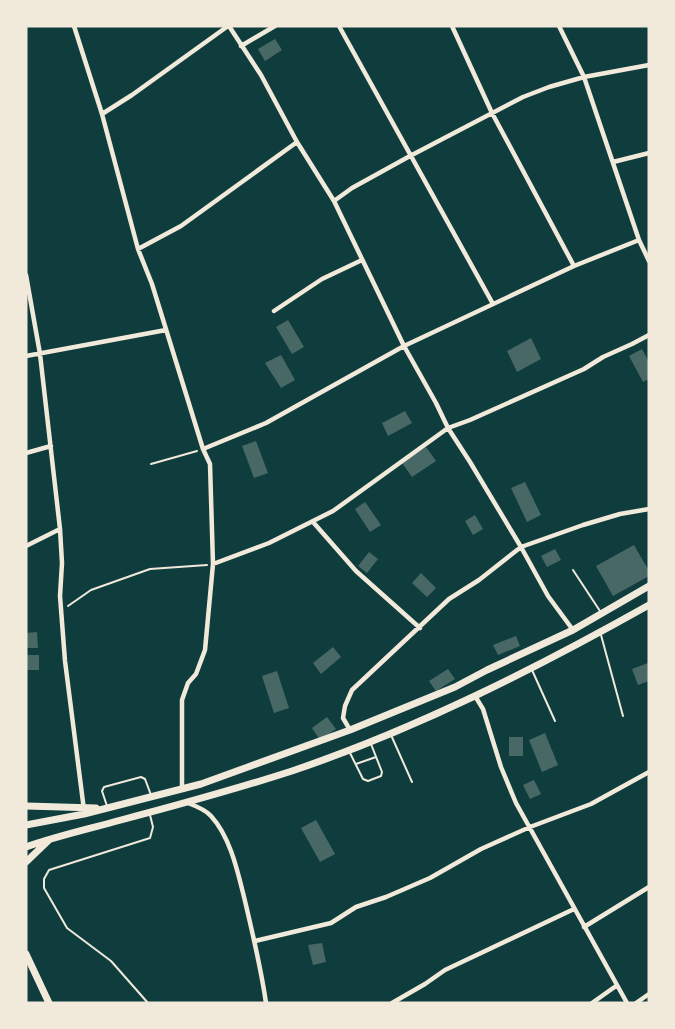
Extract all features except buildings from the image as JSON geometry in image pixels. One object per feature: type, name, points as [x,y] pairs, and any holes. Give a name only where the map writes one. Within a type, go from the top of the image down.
[{"type":"highway","points":[[26,825],[84,811],[106,808],[201,784],[350,730],[456,687],[487,670],[573,630],[649,586]]},
{"type":"highway","points":[[26,847],[52,838],[187,802],[292,770],[370,742],[476,696],[600,633],[649,605]]},
{"type":"highway","points":[[26,806],[84,811]]},
{"type":"highway","points":[[26,862],[52,838]]},
{"type":"highway","points":[[26,954],[49,1003]]},
{"type":"street","points":[[74,26],[102,114],[138,249],[152,284],[203,449],[210,464],[214,564],[205,650],[196,674],[188,683],[182,700],[182,789]]},
{"type":"street","points":[[102,114],[132,95],[228,26],[261,75],[297,142],[334,201],[404,346],[448,428],[521,547],[548,596],[573,630]]},
{"type":"street","points":[[241,46],[275,26]]},
{"type":"street","points":[[339,26],[493,304]]},
{"type":"street","points":[[452,26],[492,113],[574,266]]},
{"type":"street","points":[[559,26],[584,77],[639,240],[649,261]]},
{"type":"street","points":[[334,201],[352,188],[410,156],[524,97],[549,87],[584,77],[649,65]]},
{"type":"street","points":[[138,249],[181,226],[297,142]]},
{"type":"street","points":[[613,162],[649,152]]},
{"type":"street","points":[[203,449],[266,423],[404,346],[574,266],[639,240]]},
{"type":"street","points":[[274,311],[322,279],[362,260]]},
{"type":"street","points":[[26,275],[40,354],[60,528],[62,563],[60,596],[71,714],[84,811]]},
{"type":"street","points":[[26,356],[166,330]]},
{"type":"street","points":[[214,564],[270,544],[333,511],[448,428],[584,369],[603,357],[649,335]]},
{"type":"street","points":[[26,453],[51,446]]},
{"type":"street","points":[[350,730],[343,718],[345,706],[352,690],[449,599],[479,580],[521,547],[611,516],[649,509]]},
{"type":"street","points":[[313,522],[356,571],[420,628]]},
{"type":"street","points":[[26,546],[60,528]]},
{"type":"street","points":[[476,696],[483,709],[500,767],[516,803],[627,1003]]},
{"type":"street","points":[[255,941],[331,923],[356,907],[386,897],[430,878],[480,849],[530,827],[591,804],[649,772]]},
{"type":"street","points":[[187,802],[210,814],[217,822],[225,838],[240,880],[255,941],[266,1003]]},
{"type":"street","points":[[584,927],[649,887]]},
{"type":"street","points":[[392,1003],[445,970],[574,909]]},
{"type":"street","points":[[592,1003],[616,986]]},
{"type":"street","points":[[636,1003],[649,994]]},
{"type":"lane","points":[[573,570],[602,613]]},
{"type":"lane","points":[[600,633],[623,716]]},
{"type":"lane","points":[[531,667],[555,721]]},
{"type":"lane","points":[[390,733],[412,782]]},
{"type":"lane","points":[[348,750],[362,779],[370,780],[381,776],[382,774],[370,742]]},
{"type":"lane","points":[[356,764],[376,757]]},
{"type":"lane","points":[[106,808],[102,791],[104,787],[142,776],[145,779],[151,797]]},
{"type":"lane","points":[[148,1003],[111,961],[67,928],[44,888],[44,879],[49,870],[150,838],[153,827],[149,812]]},
{"type":"path","points":[[151,464],[203,449]]},
{"type":"path","points":[[62,610],[91,590],[150,569],[214,564]]}]
